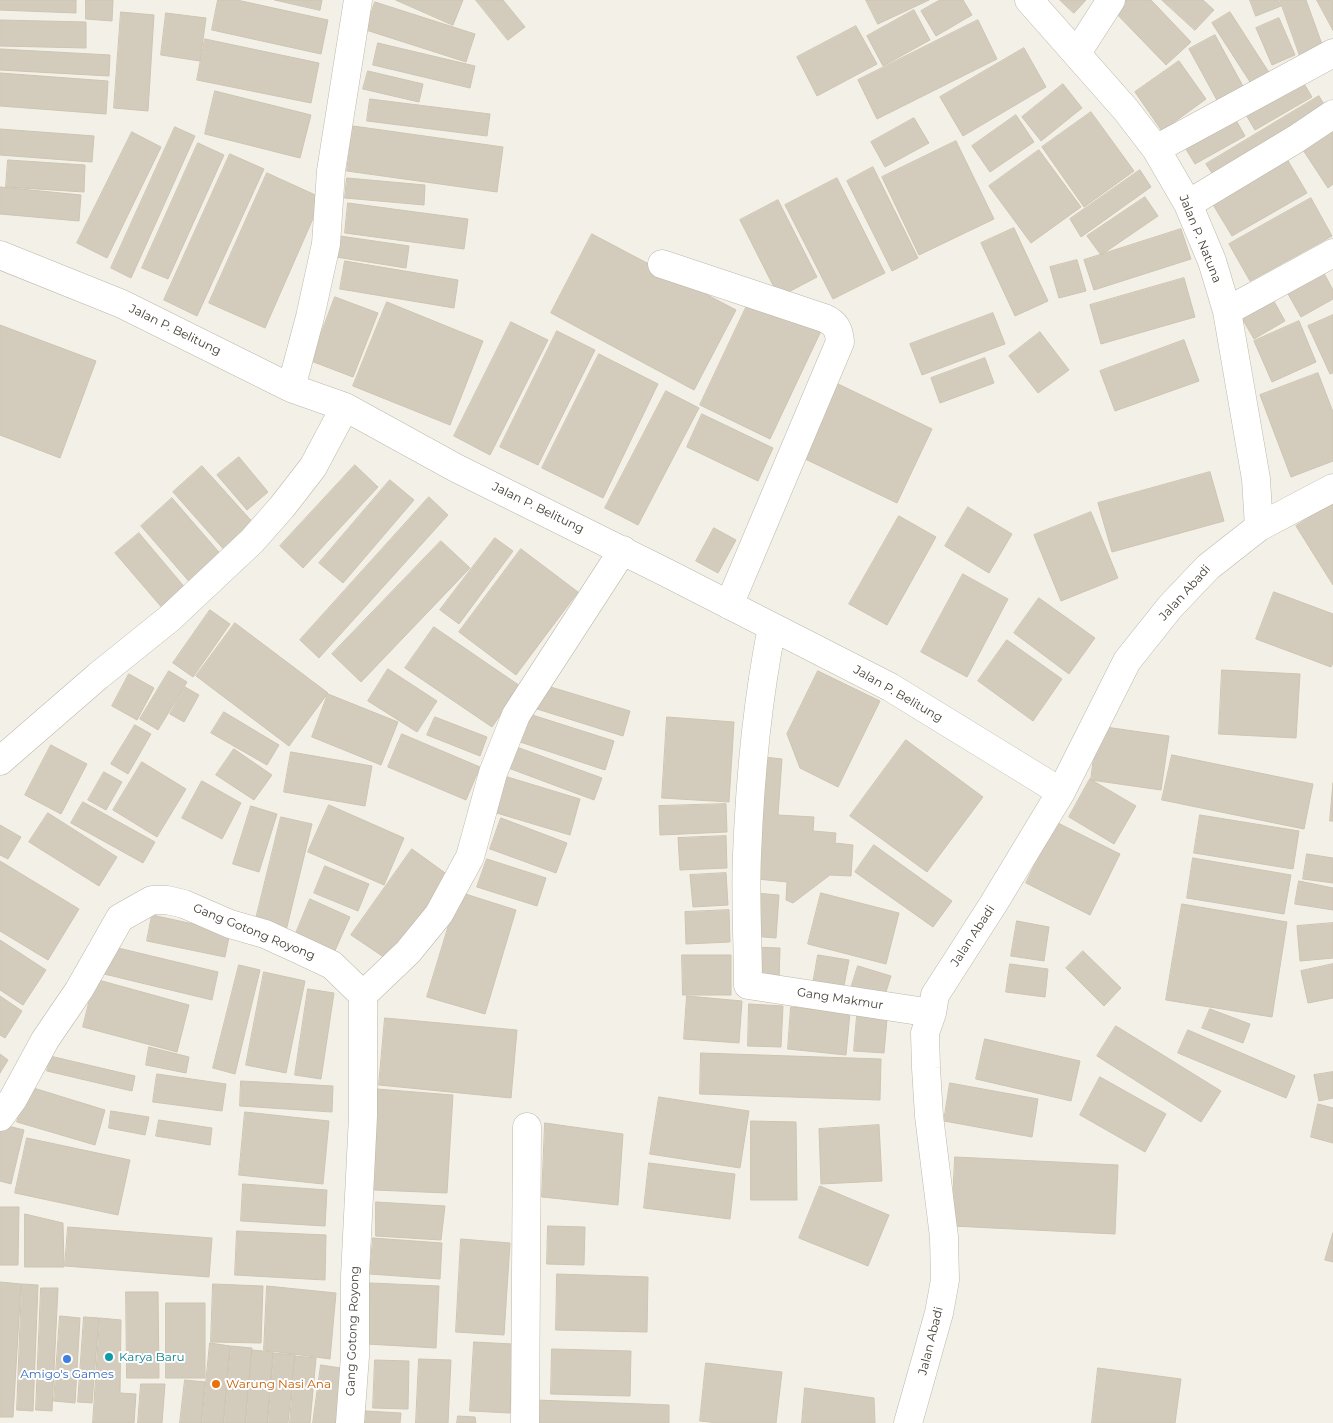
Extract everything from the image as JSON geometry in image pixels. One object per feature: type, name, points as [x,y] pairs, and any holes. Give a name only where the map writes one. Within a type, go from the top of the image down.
[{"type":"street","points":[[291,388],[310,317],[326,244],[331,172],[358,0]]},
{"type":"street","name":"Jalan P. Natuna","points":[[1029,0],[1126,110],[1156,149],[1188,204],[1212,261],[1227,311],[1256,479],[1259,527]]},
{"type":"street","points":[[1077,53],[1111,0]]},
{"type":"street","points":[[1156,149],[1333,52]]},
{"type":"street","points":[[1188,204],[1296,139],[1333,114]]},
{"type":"street","points":[[1227,311],[1333,252]]},
{"type":"street","name":"Jalan P. Belitung","points":[[0,255],[122,304],[291,388],[336,422],[456,468],[623,550],[729,605],[771,632],[890,687],[1061,792]]},
{"type":"street","points":[[662,264],[824,318],[834,322],[839,333],[840,342],[729,605]]},
{"type":"street","points":[[0,761],[98,676],[170,618],[252,541],[282,507],[313,467],[336,422]]},
{"type":"street","name":"Jalan Abadi","points":[[908,1423],[939,1313],[945,1280],[944,1237],[926,1068],[925,1033],[932,1013],[935,995],[994,903],[1061,792],[1127,661],[1170,607],[1208,567],[1259,527],[1333,488]]},
{"type":"street","points":[[363,995],[408,952],[439,914],[470,857],[493,773],[516,715],[623,550]]},
{"type":"street","name":"Gang Makmur","points":[[771,632],[757,717],[747,856],[748,985],[932,1013]]},
{"type":"street","name":"Gang Gotong Royong","points":[[0,1117],[13,1099],[44,1040],[79,990],[120,918],[152,900],[167,900],[184,904],[230,924],[264,934],[332,964],[363,995],[363,1116],[355,1276],[355,1364],[350,1423]]},
{"type":"street","points":[[525,1423],[527,1127]]},
{"type":"building","points":[[0,0],[76,0],[76,13],[0,10]]},
{"type":"building","points":[[86,0],[113,0],[112,21],[86,19]]},
{"type":"building","points":[[218,0],[237,0],[328,20],[321,54],[212,30]]},
{"type":"building","points":[[275,0],[322,0],[320,10]]},
{"type":"building","points":[[396,0],[463,0],[453,25]]},
{"type":"building","points":[[476,0],[503,0],[525,27],[508,40]]},
{"type":"building","points":[[866,0],[929,0],[878,24]]},
{"type":"building","points":[[940,0],[963,0],[972,15],[936,36],[921,11]]},
{"type":"building","points":[[1060,0],[1086,0],[1074,13]]},
{"type":"building","points":[[1116,0],[1151,0],[1191,42],[1166,65],[1109,6]]},
{"type":"building","points":[[1162,0],[1203,0],[1214,10],[1195,30]]},
{"type":"building","points":[[1250,0],[1278,0],[1281,6],[1256,16]]},
{"type":"building","points":[[1280,0],[1306,0],[1323,47],[1300,56]]},
{"type":"building","points":[[1317,0],[1332,0],[1333,30]]},
{"type":"building","points":[[375,2],[475,34],[466,62],[366,30]]},
{"type":"building","points":[[914,10],[930,40],[883,66],[867,36]]},
{"type":"building","points":[[121,12],[154,15],[148,111],[114,108]]},
{"type":"building","points":[[1230,12],[1270,74],[1252,85],[1212,23]]},
{"type":"building","points":[[166,13],[206,18],[200,61],[161,55]]},
{"type":"building","points":[[1279,18],[1295,55],[1272,65],[1256,28]]},
{"type":"building","points":[[0,20],[86,22],[86,48],[0,46]]},
{"type":"building","points":[[978,20],[997,59],[877,119],[858,80]]},
{"type":"building","points":[[856,26],[877,64],[817,96],[797,57]]},
{"type":"building","points":[[1215,35],[1244,88],[1218,102],[1189,49]]},
{"type":"building","points":[[205,39],[319,63],[311,103],[197,80]]},
{"type":"building","points":[[378,43],[475,66],[470,88],[373,65]]},
{"type":"building","points":[[1024,48],[1046,87],[963,136],[940,97]]},
{"type":"building","points":[[0,49],[110,55],[109,76],[0,70]]},
{"type":"building","points":[[1179,61],[1206,99],[1162,131],[1135,92]]},
{"type":"building","points":[[368,71],[423,84],[419,102],[363,89]]},
{"type":"building","points":[[0,73],[108,81],[106,114],[0,106]]},
{"type":"building","points":[[1300,77],[1312,97],[1255,130],[1243,110]]},
{"type":"building","points":[[1063,84],[1082,108],[1041,141],[1022,117]]},
{"type":"building","points":[[215,91],[311,115],[300,158],[205,134]]},
{"type":"building","points":[[1319,96],[1330,114],[1217,181],[1206,164]]},
{"type":"building","points":[[370,99],[490,114],[487,136],[367,121]]},
{"type":"building","points":[[1091,112],[1134,171],[1084,207],[1042,147]]},
{"type":"building","points":[[1232,113],[1245,136],[1195,164],[1181,141]]},
{"type":"building","points":[[1016,115],[1034,142],[990,172],[972,146]]},
{"type":"building","points":[[914,118],[929,143],[885,167],[871,142]]},
{"type":"building","points":[[353,126],[503,147],[497,192],[347,171]]},
{"type":"building","points":[[175,127],[195,136],[131,278],[111,268]]},
{"type":"building","points":[[0,129],[94,136],[92,162],[0,155]]},
{"type":"building","points":[[1333,130],[1333,184],[1328,188],[1303,150]]},
{"type":"building","points":[[132,132],[161,147],[107,258],[77,243]]},
{"type":"building","points":[[956,141],[994,219],[919,255],[882,177]]},
{"type":"building","points":[[198,143],[224,155],[168,279],[142,268]]},
{"type":"building","points":[[1039,150],[1081,207],[1031,243],[989,186]]},
{"type":"building","points":[[230,154],[264,169],[197,316],[164,300]]},
{"type":"building","points":[[1284,154],[1307,193],[1232,236],[1209,198]]},
{"type":"building","points":[[8,160],[85,165],[84,192],[6,187]]},
{"type":"building","points":[[873,167],[918,258],[892,271],[847,181]]},
{"type":"building","points":[[1140,170],[1151,187],[1081,237],[1070,219]]},
{"type":"building","points":[[267,173],[322,198],[265,328],[209,303]]},
{"type":"building","points":[[347,178],[425,185],[424,205],[345,198]]},
{"type":"building","points":[[837,178],[885,273],[833,299],[785,205]]},
{"type":"building","points":[[0,187],[81,195],[79,221],[0,214]]},
{"type":"building","points":[[1145,197],[1158,216],[1101,255],[1087,236]]},
{"type":"building","points":[[1311,198],[1332,236],[1250,281],[1229,244]]},
{"type":"building","points":[[778,200],[817,277],[779,297],[740,220]]},
{"type":"building","points":[[348,203],[468,219],[464,249],[345,233]]},
{"type":"building","points":[[1014,228],[1048,301],[1015,316],[981,243]]},
{"type":"building","points":[[1181,229],[1191,259],[1094,290],[1084,260]]},
{"type":"building","points":[[592,234],[736,310],[694,390],[551,313]]},
{"type":"building","points":[[340,236],[409,246],[406,268],[336,257]]},
{"type":"building","points":[[1077,260],[1086,291],[1059,298],[1050,267]]},
{"type":"building","points":[[345,261],[458,280],[454,308],[340,289]]},
{"type":"building","points":[[1319,264],[1333,290],[1333,299],[1301,317],[1283,285]]},
{"type":"building","points":[[1184,278],[1195,317],[1101,344],[1090,305]]},
{"type":"building","points":[[1271,296],[1285,321],[1254,339],[1240,315]]},
{"type":"building","points":[[335,297],[378,313],[353,377],[311,361]]},
{"type":"building","points":[[751,297],[821,331],[770,439],[700,405]]},
{"type":"building","points":[[387,302],[483,341],[450,425],[353,386]]},
{"type":"building","points":[[993,313],[1005,344],[922,375],[910,344]]},
{"type":"building","points":[[1333,315],[1333,373],[1330,374],[1308,326]]},
{"type":"building","points":[[1299,321],[1316,362],[1272,382],[1254,341]]},
{"type":"building","points":[[511,322],[548,340],[490,455],[454,436]]},
{"type":"building","points":[[0,325],[96,361],[60,458],[0,435]]},
{"type":"building","points":[[557,331],[595,350],[538,465],[500,447]]},
{"type":"building","points":[[1040,332],[1069,370],[1038,393],[1009,356]]},
{"type":"building","points":[[1184,340],[1199,381],[1115,411],[1100,371]]},
{"type":"building","points":[[599,354],[658,384],[603,498],[542,468]]},
{"type":"building","points":[[985,358],[994,383],[940,403],[931,378]]},
{"type":"building","points":[[1318,373],[1333,412],[1333,461],[1291,477],[1260,395]]},
{"type":"building","points":[[836,383],[932,429],[897,503],[801,457]]},
{"type":"building","points":[[666,391],[699,408],[638,525],[605,508]]},
{"type":"building","points":[[702,414],[773,448],[758,481],[687,447]]},
{"type":"building","points":[[239,457],[268,492],[247,510],[217,475]]},
{"type":"building","points":[[355,465],[378,487],[303,568],[280,546]]},
{"type":"building","points":[[202,466],[257,527],[227,553],[173,492]]},
{"type":"building","points":[[1210,472],[1224,521],[1112,552],[1098,503]]},
{"type":"building","points":[[390,480],[414,500],[343,583],[319,563]]},
{"type":"building","points":[[429,497],[448,515],[319,658],[300,640]]},
{"type":"building","points":[[172,498],[224,558],[193,586],[141,526]]},
{"type":"building","points":[[1333,502],[1333,585],[1296,526]]},
{"type":"building","points":[[968,507],[1012,534],[989,573],[945,546]]},
{"type":"building","points":[[1091,512],[1118,578],[1061,601],[1034,535]]},
{"type":"building","points":[[899,516],[936,537],[887,625],[849,604]]},
{"type":"building","points":[[714,528],[736,540],[718,573],[696,561]]},
{"type":"building","points":[[139,533],[187,590],[164,610],[115,553]]},
{"type":"building","points":[[495,538],[513,551],[459,624],[440,610]]},
{"type":"building","points":[[441,541],[470,568],[361,682],[332,654]]},
{"type":"building","points":[[521,549],[578,592],[516,675],[459,632]]},
{"type":"building","points":[[963,574],[1008,599],[967,677],[921,652]]},
{"type":"building","points":[[1274,592],[1333,614],[1333,663],[1331,667],[1256,639]]},
{"type":"building","points":[[1039,598],[1095,638],[1069,674],[1014,633]]},
{"type":"building","points":[[210,610],[230,624],[193,677],[173,663]]},
{"type":"building","points":[[235,623],[328,693],[289,746],[196,676]]},
{"type":"building","points":[[434,627],[520,686],[492,727],[405,668]]},
{"type":"building","points":[[1007,640],[1062,679],[1033,721],[978,681]]},
{"type":"building","points":[[388,669],[437,701],[417,732],[368,701]]},
{"type":"building","points":[[1222,670],[1300,674],[1296,738],[1219,734]]},
{"type":"building","points":[[169,671],[187,682],[158,730],[140,719]]},
{"type":"building","points":[[818,671],[880,701],[838,787],[800,768],[787,734]]},
{"type":"building","points":[[129,674],[154,688],[137,720],[112,706]]},
{"type":"building","points":[[544,685],[630,711],[623,736],[537,709]]},
{"type":"building","points":[[185,687],[199,695],[184,722],[170,714]]},
{"type":"building","points":[[328,694],[398,722],[381,765],[312,737]]},
{"type":"building","points":[[224,712],[279,745],[267,765],[211,733]]},
{"type":"building","points":[[526,713],[614,741],[605,770],[517,741]]},
{"type":"building","points":[[435,717],[487,737],[480,756],[427,735]]},
{"type":"building","points":[[667,717],[734,722],[729,802],[662,798]]},
{"type":"building","points":[[135,725],[151,734],[128,774],[111,764]]},
{"type":"building","points":[[1098,726],[1169,736],[1161,790],[1091,780]]},
{"type":"building","points":[[402,734],[480,767],[466,800],[388,767]]},
{"type":"building","points":[[906,740],[983,797],[927,872],[850,816]]},
{"type":"building","points":[[51,745],[87,764],[61,814],[25,795]]},
{"type":"building","points":[[511,745],[602,778],[594,800],[503,766]]},
{"type":"building","points":[[234,749],[272,775],[254,800],[216,775]]},
{"type":"building","points":[[291,752],[372,766],[365,806],[284,792]]},
{"type":"building","points":[[1172,755],[1313,784],[1304,829],[1162,800]]},
{"type":"building","points":[[765,757],[782,759],[778,815],[814,817],[813,831],[836,833],[835,843],[853,845],[851,876],[830,875],[793,903],[786,900],[787,882],[757,879]]},
{"type":"building","points":[[142,762],[186,789],[157,837],[113,810]]},
{"type":"building","points":[[104,772],[122,782],[106,810],[88,800]]},
{"type":"building","points":[[501,775],[580,799],[570,835],[490,811]]},
{"type":"building","points":[[1090,779],[1136,806],[1114,844],[1069,817]]},
{"type":"building","points":[[202,781],[241,803],[222,839],[182,818]]},
{"type":"building","points":[[1333,783],[1333,821],[1330,821]]},
{"type":"building","points":[[83,802],[155,842],[143,863],[71,823]]},
{"type":"building","points":[[726,804],[727,832],[660,835],[659,806]]},
{"type":"building","points":[[329,805],[404,838],[384,885],[308,852]]},
{"type":"building","points":[[251,806],[277,814],[259,872],[233,864]]},
{"type":"building","points":[[48,813],[117,857],[99,886],[29,842]]},
{"type":"building","points":[[1200,815],[1299,831],[1293,869],[1194,853]]},
{"type":"building","points":[[281,817],[312,824],[285,935],[254,927]]},
{"type":"building","points":[[501,818],[567,843],[556,873],[490,849]]},
{"type":"building","points":[[1056,822],[1120,854],[1090,915],[1026,883]]},
{"type":"building","points":[[0,825],[21,837],[8,859],[0,855]]},
{"type":"building","points":[[726,836],[727,868],[680,870],[678,838]]},
{"type":"building","points":[[874,845],[952,901],[933,927],[855,872]]},
{"type":"building","points":[[412,849],[448,875],[388,960],[351,935]]},
{"type":"building","points":[[1307,854],[1333,858],[1333,883],[1303,879]]},
{"type":"building","points":[[1193,858],[1291,875],[1284,914],[1187,898]]},
{"type":"building","points":[[487,859],[546,878],[537,906],[477,887]]},
{"type":"building","points":[[0,861],[79,909],[48,960],[0,931]]},
{"type":"building","points":[[325,866],[369,884],[358,911],[314,893]]},
{"type":"building","points":[[726,873],[728,905],[693,907],[690,875]]},
{"type":"building","points":[[1299,881],[1333,888],[1333,910],[1295,904]]},
{"type":"building","points":[[459,892],[516,910],[485,1014],[427,997]]},
{"type":"building","points":[[755,893],[779,895],[776,938],[752,936]]},
{"type":"building","points":[[821,893],[899,913],[886,964],[808,944]]},
{"type":"building","points":[[310,899],[350,917],[333,955],[294,938]]},
{"type":"building","points":[[1182,904],[1287,922],[1272,1017],[1166,1000]]},
{"type":"building","points":[[729,910],[730,942],[686,944],[685,912]]},
{"type":"building","points":[[152,915],[230,932],[225,957],[147,941]]},
{"type":"building","points":[[1017,921],[1049,927],[1044,961],[1011,956]]},
{"type":"building","points":[[1333,923],[1333,958],[1300,961],[1297,926]]},
{"type":"building","points":[[0,940],[46,970],[23,1005],[0,990]]},
{"type":"building","points":[[110,946],[218,972],[212,1000],[104,974]]},
{"type":"building","points":[[753,947],[780,948],[779,983],[752,982]]},
{"type":"building","points":[[1083,951],[1121,988],[1104,1006],[1066,968]]},
{"type":"building","points":[[682,955],[731,955],[731,995],[683,995]]},
{"type":"building","points":[[818,955],[849,960],[843,991],[813,984]]},
{"type":"building","points":[[1010,964],[1048,969],[1045,997],[1006,992]]},
{"type":"building","points":[[1333,964],[1333,998],[1308,1003],[1301,971]]},
{"type":"building","points":[[239,965],[260,970],[235,1074],[213,1068]]},
{"type":"building","points":[[858,966],[891,976],[884,998],[851,988]]},
{"type":"building","points":[[264,972],[305,981],[286,1073],[246,1065]]},
{"type":"building","points":[[95,979],[189,1005],[177,1052],[83,1027]]},
{"type":"building","points":[[308,989],[334,993],[321,1079],[295,1075]]},
{"type":"building","points":[[0,996],[22,1011],[5,1038],[0,1035]]},
{"type":"building","points":[[687,996],[742,1001],[739,1043],[684,1039]]},
{"type":"building","points":[[749,1004],[783,1006],[781,1047],[748,1046]]},
{"type":"building","points":[[791,1007],[850,1013],[846,1055],[788,1049]]},
{"type":"building","points":[[1210,1009],[1250,1024],[1243,1043],[1202,1028]]},
{"type":"building","points":[[857,1016],[887,1019],[884,1053],[854,1051]]},
{"type":"building","points":[[385,1018],[517,1030],[511,1098],[379,1085]]},
{"type":"building","points":[[1116,1026],[1221,1091],[1201,1122],[1097,1056]]},
{"type":"building","points":[[1188,1030],[1295,1076],[1286,1098],[1178,1053]]},
{"type":"building","points":[[985,1039],[1080,1061],[1071,1101],[976,1079]]},
{"type":"building","points":[[149,1047],[189,1057],[186,1073],[146,1065]]},
{"type":"building","points":[[701,1053],[881,1059],[880,1100],[700,1094]]},
{"type":"building","points":[[0,1054],[8,1060],[0,1073]]},
{"type":"building","points":[[50,1056],[135,1076],[132,1091],[47,1071]]},
{"type":"building","points":[[1333,1072],[1333,1098],[1319,1101],[1314,1075]]},
{"type":"building","points":[[157,1074],[226,1084],[222,1111],[153,1102]]},
{"type":"building","points":[[1100,1077],[1166,1114],[1145,1152],[1080,1115]]},
{"type":"building","points":[[241,1081],[333,1086],[332,1112],[240,1106]]},
{"type":"building","points":[[950,1083],[1038,1099],[1032,1137],[944,1121]]},
{"type":"building","points":[[27,1086],[105,1110],[95,1145],[17,1122]]},
{"type":"building","points":[[377,1089],[453,1095],[447,1193],[374,1190]]},
{"type":"building","points":[[659,1097],[749,1111],[740,1168],[650,1154]]},
{"type":"building","points":[[1318,1104],[1333,1108],[1333,1143],[1311,1137]]},
{"type":"building","points":[[111,1111],[149,1117],[145,1135],[109,1128]]},
{"type":"building","points":[[245,1112],[329,1121],[323,1184],[239,1175]]},
{"type":"building","points":[[159,1120],[212,1128],[210,1145],[156,1136]]},
{"type":"building","points":[[751,1121],[796,1122],[797,1200],[751,1200]]},
{"type":"building","points":[[545,1123],[623,1134],[618,1205],[542,1197]]},
{"type":"building","points":[[0,1124],[24,1130],[11,1184],[0,1181]]},
{"type":"building","points":[[879,1125],[882,1181],[821,1184],[819,1129]]},
{"type":"building","points":[[27,1138],[130,1160],[118,1215],[15,1193]]},
{"type":"building","points":[[955,1157],[1118,1165],[1115,1234],[952,1226]]},
{"type":"building","points":[[649,1163],[735,1174],[730,1219],[644,1208]]},
{"type":"building","points":[[243,1184],[327,1190],[325,1226],[241,1221]]},
{"type":"building","points":[[820,1186],[889,1215],[868,1266],[799,1238]]},
{"type":"building","points":[[376,1202],[445,1206],[441,1240],[376,1236]]},
{"type":"building","points":[[0,1207],[19,1207],[18,1265],[0,1265]]},
{"type":"building","points":[[25,1214],[63,1223],[64,1267],[25,1267]]},
{"type":"building","points":[[548,1226],[585,1227],[584,1265],[547,1264]]},
{"type":"building","points":[[68,1227],[212,1238],[209,1277],[65,1266]]},
{"type":"building","points":[[237,1231],[326,1235],[325,1280],[235,1275]]},
{"type":"building","points":[[1333,1233],[1333,1262],[1325,1260]]},
{"type":"building","points":[[373,1238],[442,1243],[440,1279],[370,1274]]},
{"type":"building","points":[[461,1239],[510,1243],[504,1335],[456,1332]]},
{"type":"building","points":[[557,1274],[648,1277],[647,1332],[556,1330]]},
{"type":"building","points":[[0,1282],[21,1284],[13,1417],[0,1417]]},
{"type":"building","points":[[370,1283],[439,1286],[436,1348],[367,1344]]},
{"type":"building","points":[[22,1284],[38,1285],[33,1411],[17,1410]]},
{"type":"building","points":[[213,1284],[263,1286],[261,1343],[211,1342]]},
{"type":"building","points":[[267,1286],[336,1293],[330,1359],[264,1350]]},
{"type":"building","points":[[41,1288],[58,1288],[52,1411],[36,1410]]},
{"type":"building","points":[[126,1292],[158,1292],[159,1378],[127,1378]]},
{"type":"building","points":[[166,1303],[205,1303],[205,1378],[166,1378]]},
{"type":"building","name":"Amigo's Games","points":[[60,1316],[80,1318],[75,1403],[54,1401]]},
{"type":"building","points":[[84,1317],[99,1318],[92,1403],[78,1402]]},
{"type":"building","name":"Karya Baru","points":[[100,1318],[121,1320],[120,1393],[136,1394],[134,1423],[93,1423]]},
{"type":"building","points":[[474,1342],[513,1344],[510,1413],[470,1411]]},
{"type":"building","name":"Warung Nasi Ana","points":[[210,1343],[230,1346],[223,1423],[202,1423]]},
{"type":"building","points":[[231,1346],[252,1348],[245,1423],[224,1423]]},
{"type":"building","points":[[552,1349],[631,1351],[630,1396],[551,1394]]},
{"type":"building","points":[[252,1350],[273,1352],[267,1423],[246,1423]]},
{"type":"building","points":[[274,1353],[295,1355],[288,1423],[268,1423]]},
{"type":"building","points":[[295,1356],[316,1358],[310,1423],[290,1423]]},
{"type":"building","points":[[419,1359],[451,1360],[448,1423],[416,1423]]},
{"type":"building","points":[[375,1360],[409,1361],[408,1409],[373,1408]]},
{"type":"building","points":[[706,1363],[782,1372],[776,1423],[700,1421]]},
{"type":"building","points":[[321,1365],[347,1369],[339,1423],[313,1423]]},
{"type":"building","points":[[1098,1368],[1181,1379],[1175,1423],[1092,1423]]},
{"type":"building","points":[[185,1380],[205,1382],[201,1423],[180,1423]]},
{"type":"building","points":[[141,1384],[165,1384],[162,1423],[138,1423]]},
{"type":"building","points":[[805,1388],[874,1398],[875,1423],[802,1423]]},
{"type":"building","points":[[536,1400],[669,1405],[669,1423],[536,1423]]},
{"type":"building","points":[[366,1411],[401,1413],[400,1423],[365,1423]]},
{"type":"building","points":[[458,1416],[475,1417],[476,1423],[457,1423]]},
{"type":"place","name":"Karya Baru","points":[[109,1357]]},
{"type":"place","name":"Amigo's Games","points":[[67,1359]]},
{"type":"place","name":"Warung Nasi Ana","points":[[216,1384]]}]
